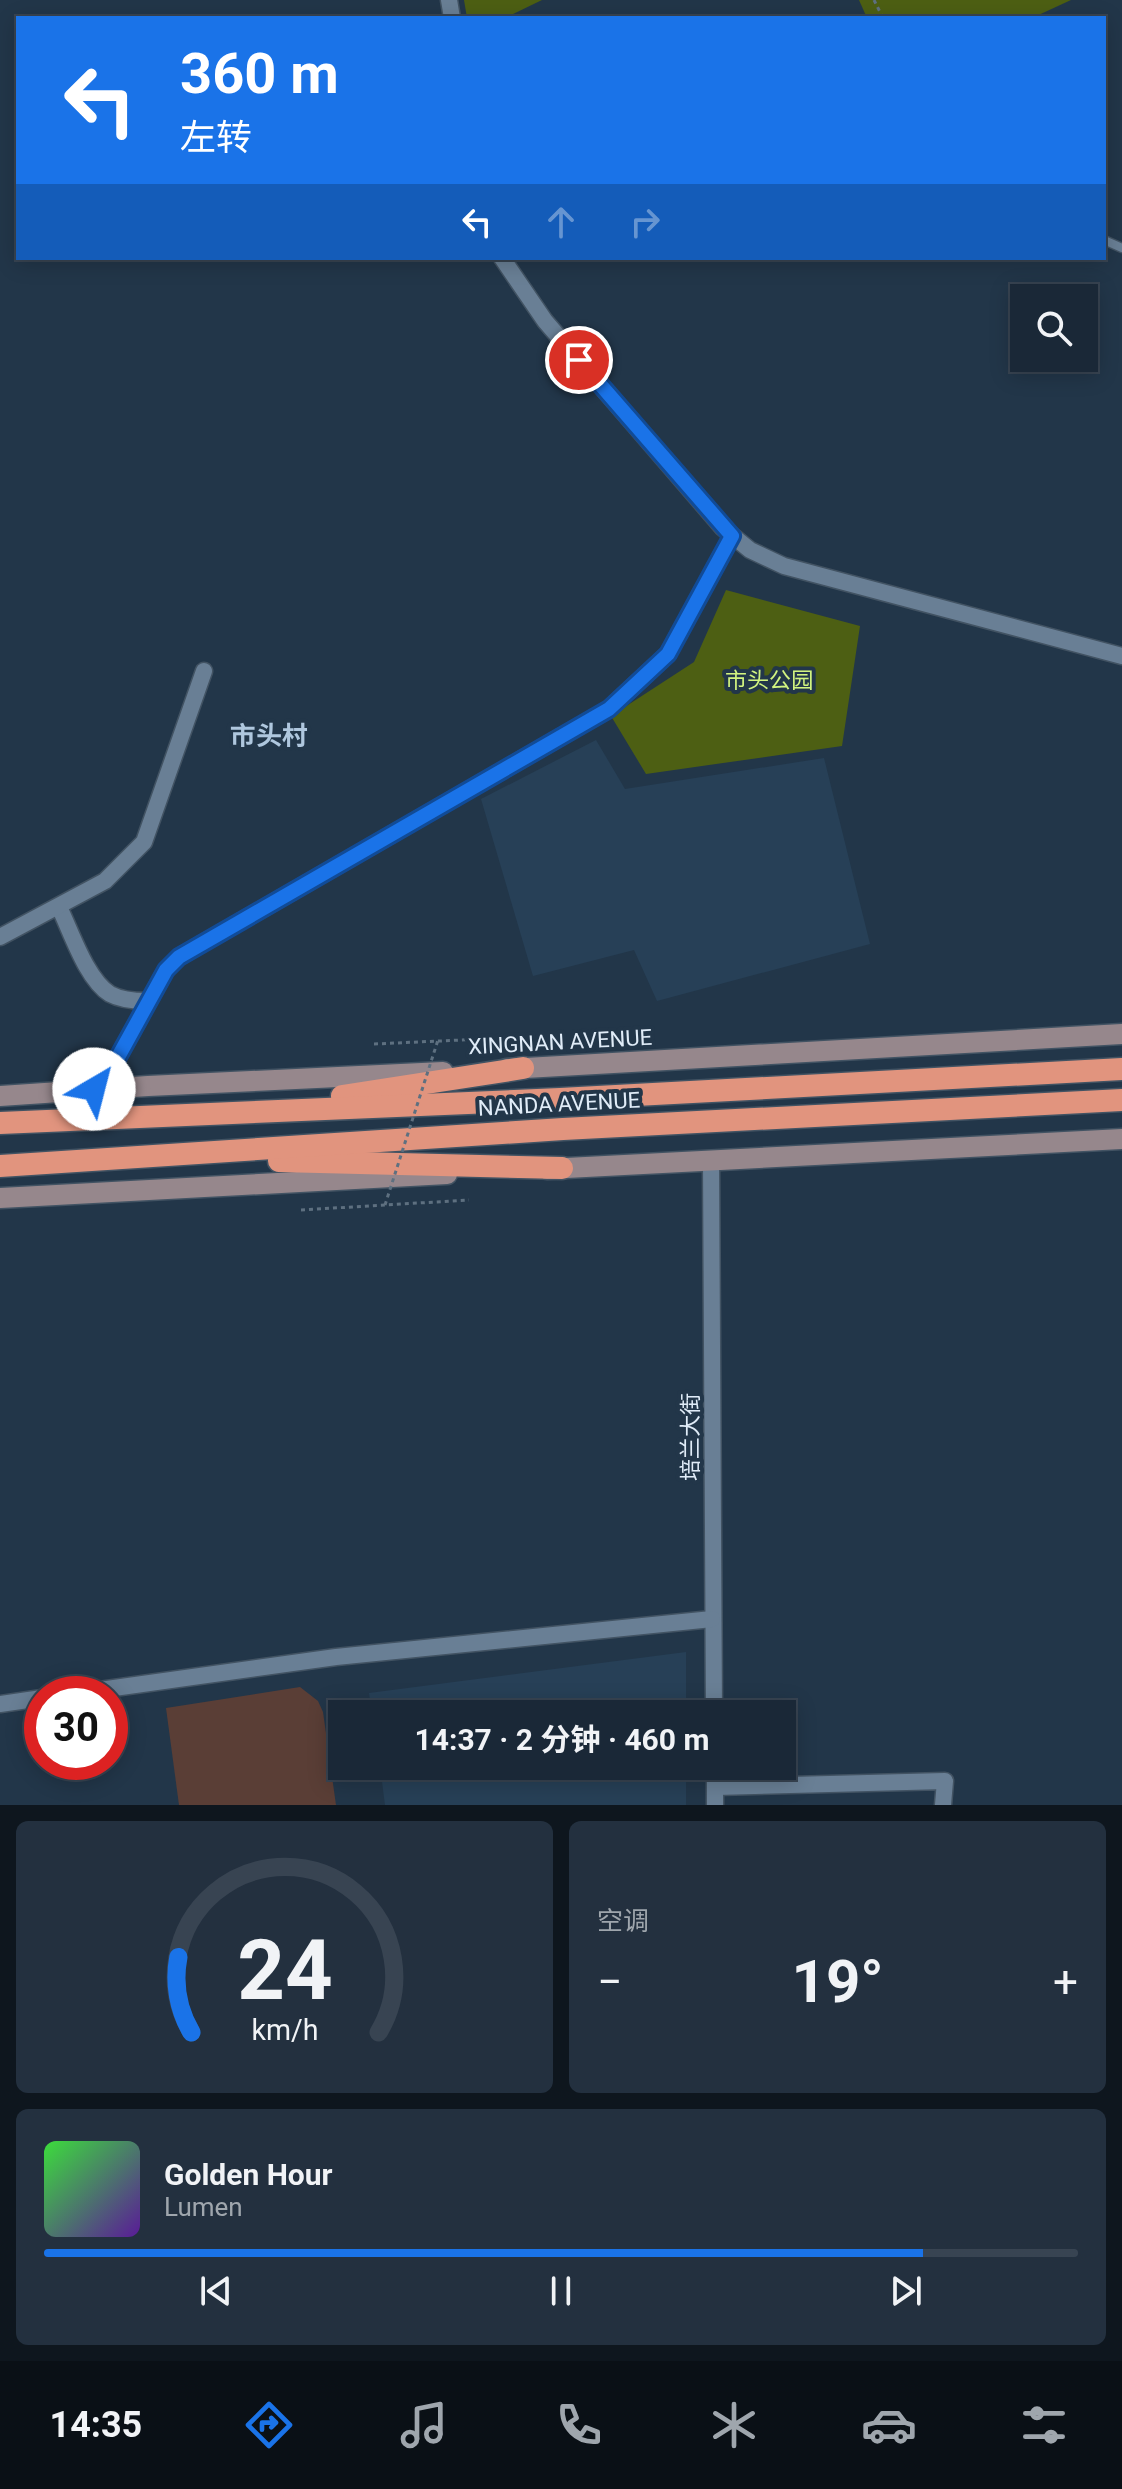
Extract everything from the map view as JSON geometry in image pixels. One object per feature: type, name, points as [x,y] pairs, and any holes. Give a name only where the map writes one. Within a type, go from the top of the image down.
[{"type":"highway","points":[[228,1113],[523,1068]]},
{"type":"highway","name":"NANDA AVENUE","points":[[0,1123],[560,1099],[1122,1069]]},
{"type":"highway","name":"NANDA AVENUE","points":[[0,1166],[594,1127],[1122,1100]]},
{"type":"highway","points":[[141,1157],[562,1168]]},
{"type":"main road","name":"XINGNAN AVENUE","points":[[0,1096],[1122,1034]]},
{"type":"main road","points":[[0,1198],[1122,1139]]},
{"type":"street","points":[[503,260],[545,321],[732,536],[750,550],[784,566],[1122,656]]},
{"type":"street","points":[[94,1089],[112,1068],[166,970],[179,957],[609,709],[668,654],[732,536]]},
{"type":"street","points":[[0,937],[105,881],[144,842],[204,671]]},
{"type":"street","points":[[59,907],[89,971],[109,993],[131,1001],[147,1001]]},
{"type":"street","name":"培兰大街","points":[[711,1160],[714,1700]]},
{"type":"street","points":[[128,1686],[336,1657],[712,1619]]},
{"type":"street","points":[[0,1704],[24,1701]]},
{"type":"street","points":[[715,1805],[716,1780]]},
{"type":"street","points":[[716,1787],[945,1781],[943,1805]]},
{"type":"path","points":[[374,1044],[505,1038]]},
{"type":"path","points":[[385,1205],[438,1040]]},
{"type":"path","points":[[301,1210],[469,1200]]},
{"type":"shaded area","points":[[596,740],[625,789],[824,758],[870,944],[657,1001],[634,950],[533,976],[481,799]]},
{"type":"shaded area","points":[[686,1652],[686,1700],[370,1700],[369,1693]]},
{"type":"shaded area","points":[[382,1780],[686,1780],[686,1805],[385,1805]]},
{"type":"green space","points":[[464,0],[542,0],[509,16],[467,16]]},
{"type":"green space","points":[[859,0],[1071,0],[1036,16],[866,16]]},
{"type":"green space","name":"市头公园","points":[[726,590],[860,626],[842,746],[646,774],[611,716],[694,662]]},
{"type":"building","points":[[300,1687],[318,1701],[323,1712],[328,1780],[333,1780],[336,1805],[179,1805],[166,1708]]},
{"type":"district","name":"市头村","points":[[269,736]]},
{"type":"route","points":[[94,1089],[112,1068],[166,970],[179,957],[609,709],[668,654],[732,536],[579,360]]}]
